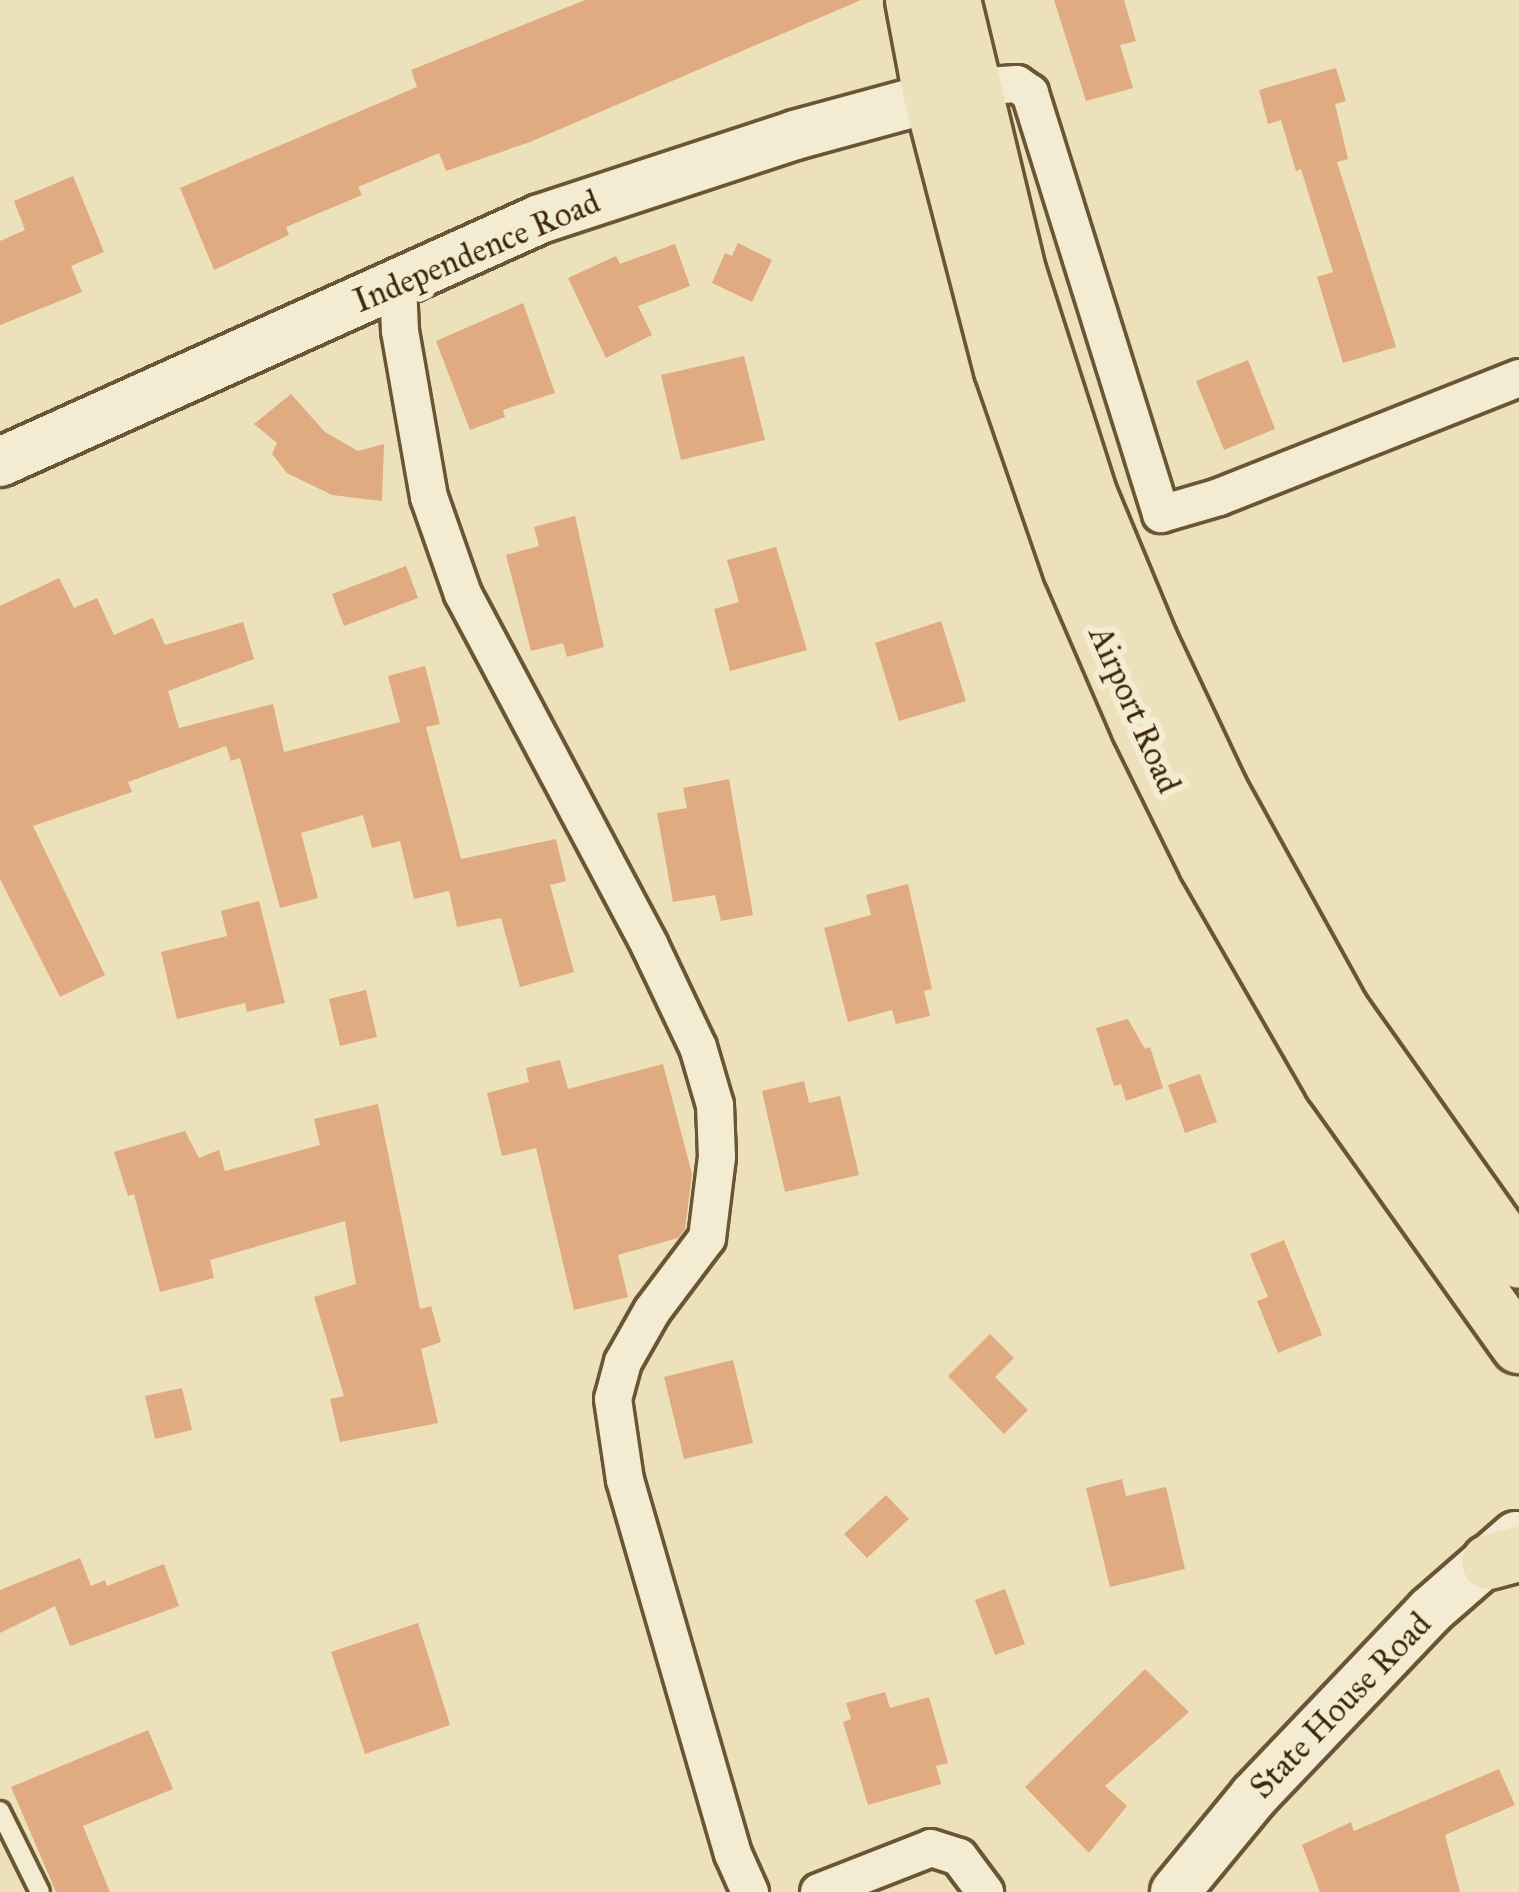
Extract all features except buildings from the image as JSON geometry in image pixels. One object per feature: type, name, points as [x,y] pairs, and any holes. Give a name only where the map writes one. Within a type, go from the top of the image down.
[{"type":"main road","name":"Airport Road","points":[[914,0],[1019,274],[1090,496],[1220,790],[1342,1011],[1519,1261]]},
{"type":"main road","name":"Airport Road","points":[[953,0],[951,92],[1002,370],[1071,570],[1139,728],[1207,866],[1332,1083],[1519,1346]]},
{"type":"main road","name":"Independence Road","points":[[0,462],[540,219],[951,92]]},
{"type":"main road","name":"State House Road","points":[[1175,1892],[1254,1796],[1414,1628],[1509,1550]]},
{"type":"street","points":[[951,92],[1017,84],[1030,93],[1161,514],[1219,497],[1519,378]]},
{"type":"street","points":[[398,285],[400,332],[429,497],[463,594],[649,944],[698,1047],[715,1106],[717,1157],[707,1238],[652,1311],[623,1362],[614,1399],[625,1480],[734,1854],[750,1892]]},
{"type":"street","points":[[819,1892],[931,1848],[959,1857],[985,1892]]},
{"type":"lane","points":[[0,1811],[40,1892]]}]
